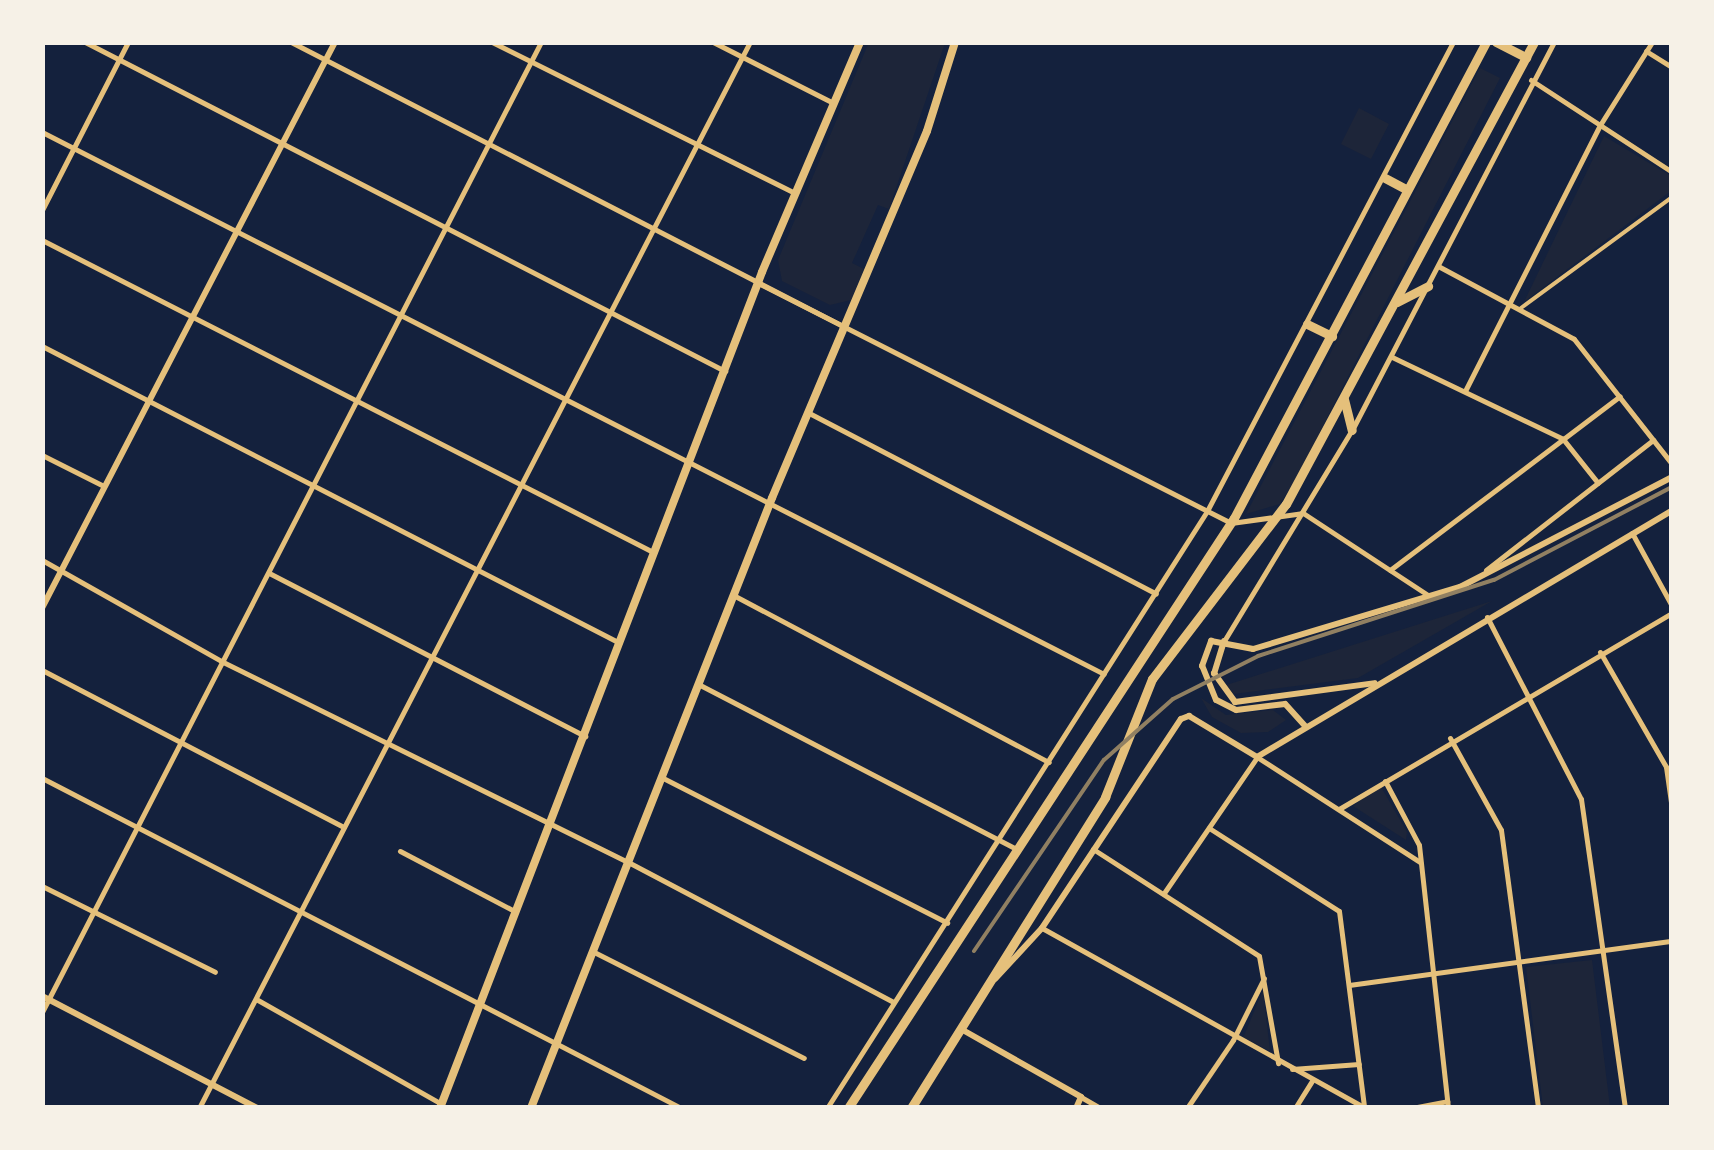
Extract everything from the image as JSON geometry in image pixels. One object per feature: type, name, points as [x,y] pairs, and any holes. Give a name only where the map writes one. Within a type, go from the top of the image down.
[{"type":"main road","points":[[440,1106],[758,283],[860,42]]},
{"type":"main road","points":[[531,1108],[769,506],[927,131],[954,42]]},
{"type":"main road","points":[[848,1108],[1231,523],[1486,42]]},
{"type":"main road","points":[[1496,42],[1526,57]]},
{"type":"main road","points":[[911,1108],[1105,796],[1152,679],[1279,516],[1534,42]]},
{"type":"main road","points":[[1385,178],[1406,188]]},
{"type":"main road","points":[[1394,303],[1428,286]]},
{"type":"main road","points":[[1308,324],[1332,336]]},
{"type":"main road","points":[[1344,398],[1352,430]]},
{"type":"street","points":[[85,42],[445,231],[725,371]]},
{"type":"street","points":[[42,210],[128,42]]},
{"type":"street","points":[[291,42],[488,148],[654,228],[1231,523],[1303,514],[1431,596]]},
{"type":"street","points":[[42,608],[335,42]]},
{"type":"street","points":[[492,42],[795,193]]},
{"type":"street","points":[[42,1012],[541,42]]},
{"type":"street","points":[[713,42],[833,103]]},
{"type":"street","points":[[199,1108],[750,42]]},
{"type":"street","points":[[826,1108],[947,924],[1207,511],[1453,42]]},
{"type":"street","points":[[1381,682],[1334,691],[1230,700],[1214,673],[1224,641],[1303,514],[1392,357],[1531,80],[1554,42]]},
{"type":"street","points":[[1465,391],[1600,124],[1652,42]]},
{"type":"street","points":[[1646,51],[1672,66]]},
{"type":"street","points":[[1531,80],[1672,172]]},
{"type":"street","points":[[42,132],[240,231],[400,319],[1104,674]]},
{"type":"street","points":[[1521,308],[1672,196]]},
{"type":"street","points":[[42,240],[656,553]]},
{"type":"street","points":[[1438,266],[1574,339],[1672,464]]},
{"type":"street","points":[[42,346],[312,489],[621,644]]},
{"type":"street","points":[[1392,357],[1563,439],[1598,483]]},
{"type":"street","points":[[1390,570],[1620,396]]},
{"type":"street","points":[[809,413],[1156,594]]},
{"type":"street","points":[[1475,580],[1654,440]]},
{"type":"street","points":[[42,455],[104,486]]},
{"type":"street","points":[[1306,728],[1285,704],[1236,710],[1216,700],[1202,660],[1211,641],[1252,649],[1431,596],[1475,580],[1672,477]]},
{"type":"street","points":[[1164,894],[1258,757],[1487,616],[1672,511]]},
{"type":"street","points":[[1340,809],[1450,738],[1672,609],[1632,534]]},
{"type":"street","points":[[42,560],[223,662],[628,862],[893,1002]]},
{"type":"street","points":[[268,574],[585,736]]},
{"type":"street","points":[[735,596],[1049,762]]},
{"type":"street","points":[[1487,616],[1581,799],[1625,1108]]},
{"type":"street","points":[[1600,652],[1666,767],[1672,809]]},
{"type":"street","points":[[42,670],[344,827]]},
{"type":"street","points":[[700,685],[1019,850]]},
{"type":"street","points":[[1334,691],[1340,705]]},
{"type":"street","points":[[984,991],[1042,928],[1186,716],[1258,757],[1420,862]]},
{"type":"street","points":[[1450,738],[1501,830],[1538,1108]]},
{"type":"street","points":[[42,778],[681,1108]]},
{"type":"street","points":[[663,778],[947,924]]},
{"type":"street","points":[[1384,780],[1418,845],[1448,1104],[1412,1108]]},
{"type":"street","points":[[1209,828],[1339,910],[1364,1107]]},
{"type":"street","points":[[1093,849],[1259,956],[1266,975],[1278,1062]]},
{"type":"street","points":[[400,851],[516,912]]},
{"type":"street","points":[[42,886],[215,972]]},
{"type":"street","points":[[1042,928],[1233,1040],[1364,1107]]},
{"type":"street","points":[[1349,985],[1672,941]]},
{"type":"street","points":[[594,952],[804,1058]]},
{"type":"street","points":[[1187,1108],[1233,1040],[1266,975]]},
{"type":"street","points":[[46,998],[257,1108]]},
{"type":"street","points":[[256,999],[440,1106]]},
{"type":"street","points":[[961,1028],[1100,1108]]},
{"type":"street","points":[[1291,1070],[1359,1064]]},
{"type":"street","points":[[1294,1108],[1312,1080]]},
{"type":"street","points":[[1076,1108],[1081,1097]]},
{"type":"shaded area","points":[[869,42],[945,43],[889,209],[878,205],[852,263],[864,269],[851,300],[830,305],[782,281],[778,260]]},
{"type":"shaded area","points":[[1480,68],[1500,78],[1297,477],[1280,504],[1246,514]]},
{"type":"shaded area","points":[[1359,108],[1389,124],[1371,159],[1341,144]]},
{"type":"shaded area","points":[[1604,136],[1671,176],[1671,191],[1524,302]]},
{"type":"shaded area","points":[[1492,601],[1358,678],[1234,694],[1220,687]]},
{"type":"shaded area","points":[[1201,698],[1226,715],[1273,710],[1286,720],[1268,732],[1241,733],[1212,717]]},
{"type":"shaded area","points":[[1380,785],[1407,832],[1406,840],[1353,806]]},
{"type":"shaded area","points":[[1592,960],[1610,1107],[1543,1107],[1526,967]]},
{"type":"shaded area","points":[[1263,990],[1270,1051],[1243,1038]]},
{"type":"railway","points":[[974,951],[1104,760],[1173,699],[1258,656],[1494,580],[1672,487]]}]
